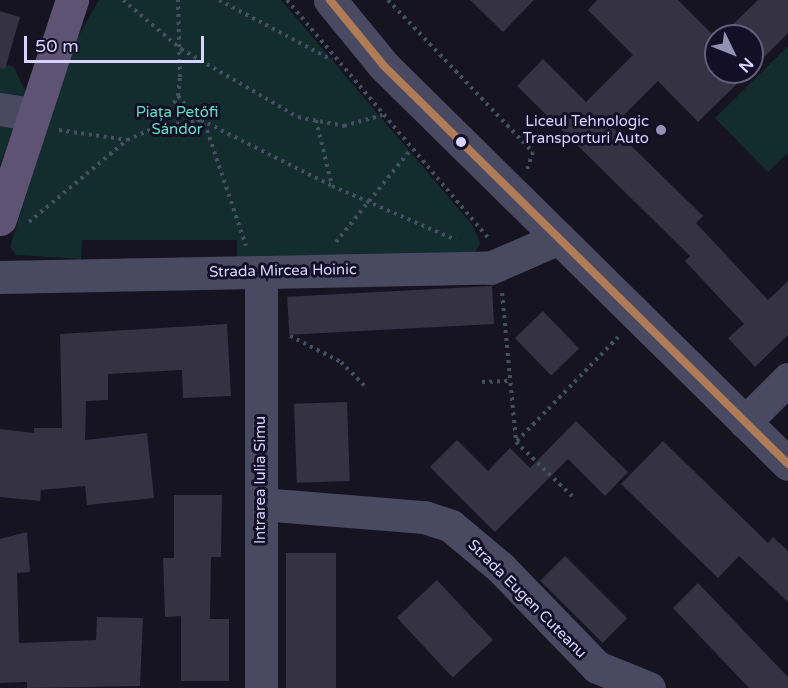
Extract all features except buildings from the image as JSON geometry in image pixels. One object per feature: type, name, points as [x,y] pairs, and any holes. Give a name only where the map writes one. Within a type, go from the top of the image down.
[{"type":"main road","points":[[13,221],[28,117],[72,0]]},
{"type":"street","points":[[330,0],[384,66],[788,465]]},
{"type":"street","name":"Strada Mircea Hoinic","points":[[0,277],[257,277],[337,270],[504,264],[559,238]]},
{"type":"street","name":"Intrarea Iulia Simu","points":[[257,277],[261,688]]},
{"type":"street","points":[[745,422],[788,379]]},
{"type":"street","name":"Strada Eugen Cuteanu","points":[[261,504],[424,517],[452,526],[500,567],[597,668],[649,688]]},
{"type":"path","points":[[123,0],[182,49],[298,117],[344,126],[382,115]]},
{"type":"path","points":[[154,128],[178,96],[182,49],[178,0]]},
{"type":"path","points":[[219,0],[334,61]]},
{"type":"path","points":[[287,0],[334,61],[411,149],[504,264],[516,442],[572,496]]},
{"type":"path","points":[[178,96],[201,120],[332,186],[461,242]]},
{"type":"path","points":[[28,117],[128,140]]},
{"type":"path","points":[[13,221],[128,140],[154,128],[201,120]]},
{"type":"path","points":[[201,120],[257,277],[292,338],[341,362],[365,386]]},
{"type":"path","points":[[316,120],[332,186]]},
{"type":"path","points":[[337,270],[334,244],[411,149]]},
{"type":"path","points":[[516,442],[638,316]]},
{"type":"path","points":[[482,382],[511,381]]},
{"type":"green space","name":"Piața Petőfi Sándor","points":[[99,0],[281,0],[473,226],[480,243],[473,256],[237,257],[237,240],[82,240],[81,259],[16,255],[10,247],[49,123],[78,37]]},
{"type":"green space","points":[[788,46],[788,153],[768,172],[715,118],[749,84],[764,84],[764,70]]},
{"type":"green space","points":[[0,63],[14,67],[26,93],[0,165]]},
{"type":"transit line","points":[[330,0],[384,66],[788,464]]},
{"type":"place","name":"Liceul Tehnologic Transporturi Auto","points":[[661,130]]}]
